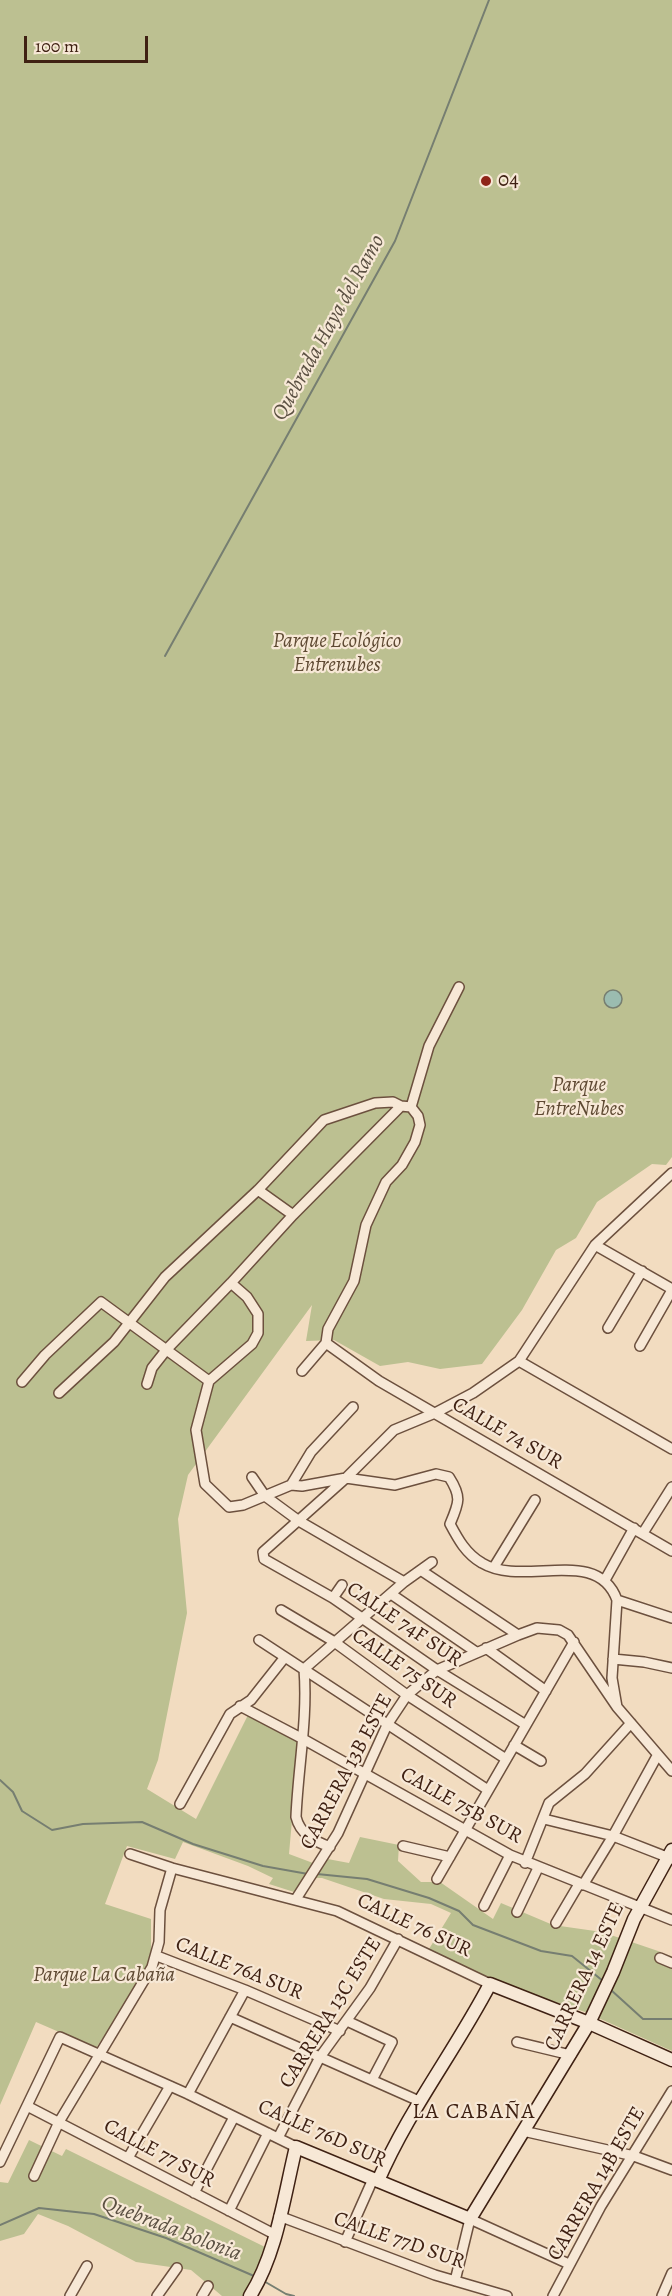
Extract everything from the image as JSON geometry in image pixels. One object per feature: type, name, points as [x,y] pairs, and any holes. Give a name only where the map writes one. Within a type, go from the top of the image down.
[{"type":"street","points":[[147,1384],[152,1368],[167,1349],[293,1215],[406,1106],[429,1046],[459,987]]},
{"type":"street","points":[[59,1393],[114,1342],[165,1277],[258,1190],[324,1120],[375,1103],[393,1102],[406,1106],[418,1116],[420,1125],[415,1142],[402,1165],[386,1182],[366,1225],[354,1281],[328,1329],[327,1343],[302,1371]]},
{"type":"street","points":[[299,1521],[393,1430],[435,1413],[473,1393],[519,1361],[595,1245],[672,1173]]},
{"type":"street","points":[[258,1190],[293,1215]]},
{"type":"street","points":[[595,1245],[672,1290],[640,1346]]},
{"type":"street","points":[[608,1328],[642,1271]]},
{"type":"street","points":[[231,1283],[247,1297],[258,1314],[258,1333],[252,1344],[209,1381],[196,1431],[205,1484],[229,1507],[243,1505],[291,1485],[302,1486],[346,1478],[395,1485],[436,1474],[449,1477],[458,1490],[459,1504],[450,1524],[462,1546],[483,1564],[516,1572],[584,1571],[605,1580],[613,1589],[617,1600],[612,1678],[617,1707]]},
{"type":"street","points":[[22,1382],[45,1355],[101,1302],[209,1381]]},
{"type":"street","name":"CALLE 74 SUR","points":[[327,1343],[379,1381],[672,1551]]},
{"type":"street","points":[[519,1361],[672,1449]]},
{"type":"street","points":[[291,1485],[318,1443],[353,1407]]},
{"type":"street","points":[[252,1477],[265,1496],[299,1521],[404,1582]]},
{"type":"street","points":[[605,1580],[672,1487]]},
{"type":"street","points":[[494,1567],[535,1500]]},
{"type":"street","name":"CALLE 74F SUR","points":[[299,1521],[269,1544],[263,1552],[264,1559],[333,1598],[437,1670],[526,1725]]},
{"type":"street","points":[[304,1669],[333,1641],[404,1582],[432,1562]]},
{"type":"street","points":[[422,1571],[518,1635]]},
{"type":"street","points":[[333,1598],[342,1585]]},
{"type":"street","points":[[391,1594],[476,1653]]},
{"type":"street","points":[[617,1600],[672,1618]]},
{"type":"street","name":"CALLE 75 SUR","points":[[281,1610],[333,1641],[407,1695],[506,1759]]},
{"type":"street","name":"CARRERA 13B ESTE","points":[[296,1899],[330,1847],[387,1725],[407,1695],[437,1670],[537,1628],[559,1630],[574,1642]]},
{"type":"street","points":[[259,1640],[488,1790]]},
{"type":"street","points":[[437,1879],[574,1642],[617,1707],[657,1756],[671,1768]]},
{"type":"street","points":[[486,1648],[546,1691]]},
{"type":"street","points":[[180,1804],[230,1714],[251,1700],[285,1657]]},
{"type":"street","points":[[613,1659],[672,1668]]},
{"type":"street","points":[[304,1669],[306,1690],[296,1806],[298,1826],[314,1840],[330,1847]]},
{"type":"street","name":"CALLE 75B SUR","points":[[240,1706],[303,1738],[510,1856],[672,1920]]},
{"type":"street","points":[[525,1863],[549,1803],[585,1774],[631,1723]]},
{"type":"street","points":[[514,1745],[541,1761]]},
{"type":"street","points":[[556,1923],[613,1836],[657,1756]]},
{"type":"street","points":[[544,1819],[613,1836],[671,1855]]},
{"type":"street","points":[[403,1846],[450,1857]]},
{"type":"street","name":"CALLE 76 SUR","points":[[130,1854],[172,1868],[337,1911],[490,1984],[589,2023],[672,2060]]},
{"type":"street","name":"CARRERA 14 ESTE","points":[[455,2281],[470,2219],[589,2023],[640,1906],[671,1855]]},
{"type":"street","points":[[484,1906],[510,1856]]},
{"type":"street","points":[[34,2176],[59,2122],[98,2054],[145,1980],[157,1956],[160,1910],[172,1868]]},
{"type":"street","points":[[517,1912],[538,1868]]},
{"type":"street","name":"CARRERA 13C ESTE","points":[[278,2138],[320,2057],[370,1988],[398,1940]]},
{"type":"street","name":"CALLE 76A SUR","points":[[157,1956],[245,1990],[340,2031]]},
{"type":"street","points":[[660,1958],[672,1963]]},
{"type":"street","points":[[345,2242],[396,2140],[465,2029],[490,1984]]},
{"type":"street","points":[[188,2094],[245,1990]]},
{"type":"street","points":[[230,2016],[419,2101]]},
{"type":"street","points":[[347,2021],[392,2042],[372,2080]]},
{"type":"street","name":"CALLE 76D SUR","points":[[27,2106],[60,2037],[188,2094],[296,2147],[470,2219],[569,2264]]},
{"type":"street","points":[[517,2042],[571,2055]]},
{"type":"street","points":[[128,2158],[170,2086]]},
{"type":"street","name":"CARRERA 14B ESTE","points":[[553,2296],[602,2206],[672,2091]]},
{"type":"street","points":[[0,2162],[27,2106]]},
{"type":"street","name":"CALLE 77 SUR","points":[[27,2106],[274,2235]]},
{"type":"street","points":[[194,2193],[234,2117]]},
{"type":"street","points":[[523,2131],[634,2156],[672,2170]]},
{"type":"street","points":[[229,2211],[268,2133]]},
{"type":"street","points":[[250,2296],[260,2279],[274,2235],[296,2147]]},
{"type":"street","name":"CALLE 77D SUR","points":[[279,2216],[435,2276],[507,2296]]},
{"type":"street","points":[[70,2296],[87,2266]]},
{"type":"street","points":[[157,2296],[177,2268]]},
{"type":"street","points":[[662,2296],[672,2273]]},
{"type":"street","points":[[201,2296],[208,2286]]},
{"type":"green space","name":"Parque Ecológico Entrenubes","points":[[0,0],[672,0],[672,1157],[666,1165],[652,1164],[597,1202],[576,1238],[556,1250],[522,1310],[482,1364],[440,1369],[408,1362],[380,1366],[334,1340],[306,1341],[312,1305],[188,1475],[178,1519],[187,1613],[158,1760],[147,1789],[196,1819],[248,1715],[299,1741],[289,1854],[313,1863],[317,1857],[349,1863],[360,1837],[399,1845],[398,1861],[421,1882],[440,1882],[493,1919],[501,1903],[553,1925],[602,1932],[661,1952],[657,1960],[672,1966],[672,2051],[585,2012],[499,1983],[429,1949],[451,1913],[431,1904],[384,1899],[322,1878],[303,1878],[294,1892],[269,1884],[273,1878],[248,1866],[183,1842],[175,1859],[127,1846],[105,1904],[151,1919],[151,1961],[134,1992],[96,2048],[36,2022],[0,2105]]},
{"type":"green space","points":[[29,2140],[62,2156],[66,2149],[265,2247],[257,2273],[248,2290],[243,2296],[222,2296],[191,2270],[136,2262],[68,2226],[38,2214],[24,2234],[0,2241],[0,2182],[8,2183]]},
{"type":"water","points":[[613,990],[619,993],[622,999],[619,1005],[613,1008],[607,1005],[604,999],[607,993]]},
{"type":"waterway","name":"Quebrada Haya del Ramo","points":[[165,656],[395,241],[489,0]]},
{"type":"waterway","points":[[0,1780],[13,1792],[22,1811],[52,1830],[83,1824],[142,1822],[193,1844],[263,1866],[308,1874]]},
{"type":"waterway","points":[[317,1874],[367,1879],[429,1898],[459,1911],[473,1925],[541,1951],[572,1956],[603,1981]]},
{"type":"waterway","points":[[611,1990],[643,2019],[672,2019]]},
{"type":"waterway","name":"Quebrada Bolonia","points":[[0,2225],[39,2208],[94,2214],[166,2238],[254,2276]]},
{"type":"waterway","name":"Quebrada Bolonia","points":[[262,2280],[294,2296]]},
{"type":"place","name":"04","points":[[486,181]]},
{"type":"district","name":"LA CABAÑA","points":[[474,2113]]},
{"type":"park label","name":"Parque EntreNubes","points":[[579,1098]]},
{"type":"park label","name":"Parque La Cabaña","points":[[104,1976]]}]
